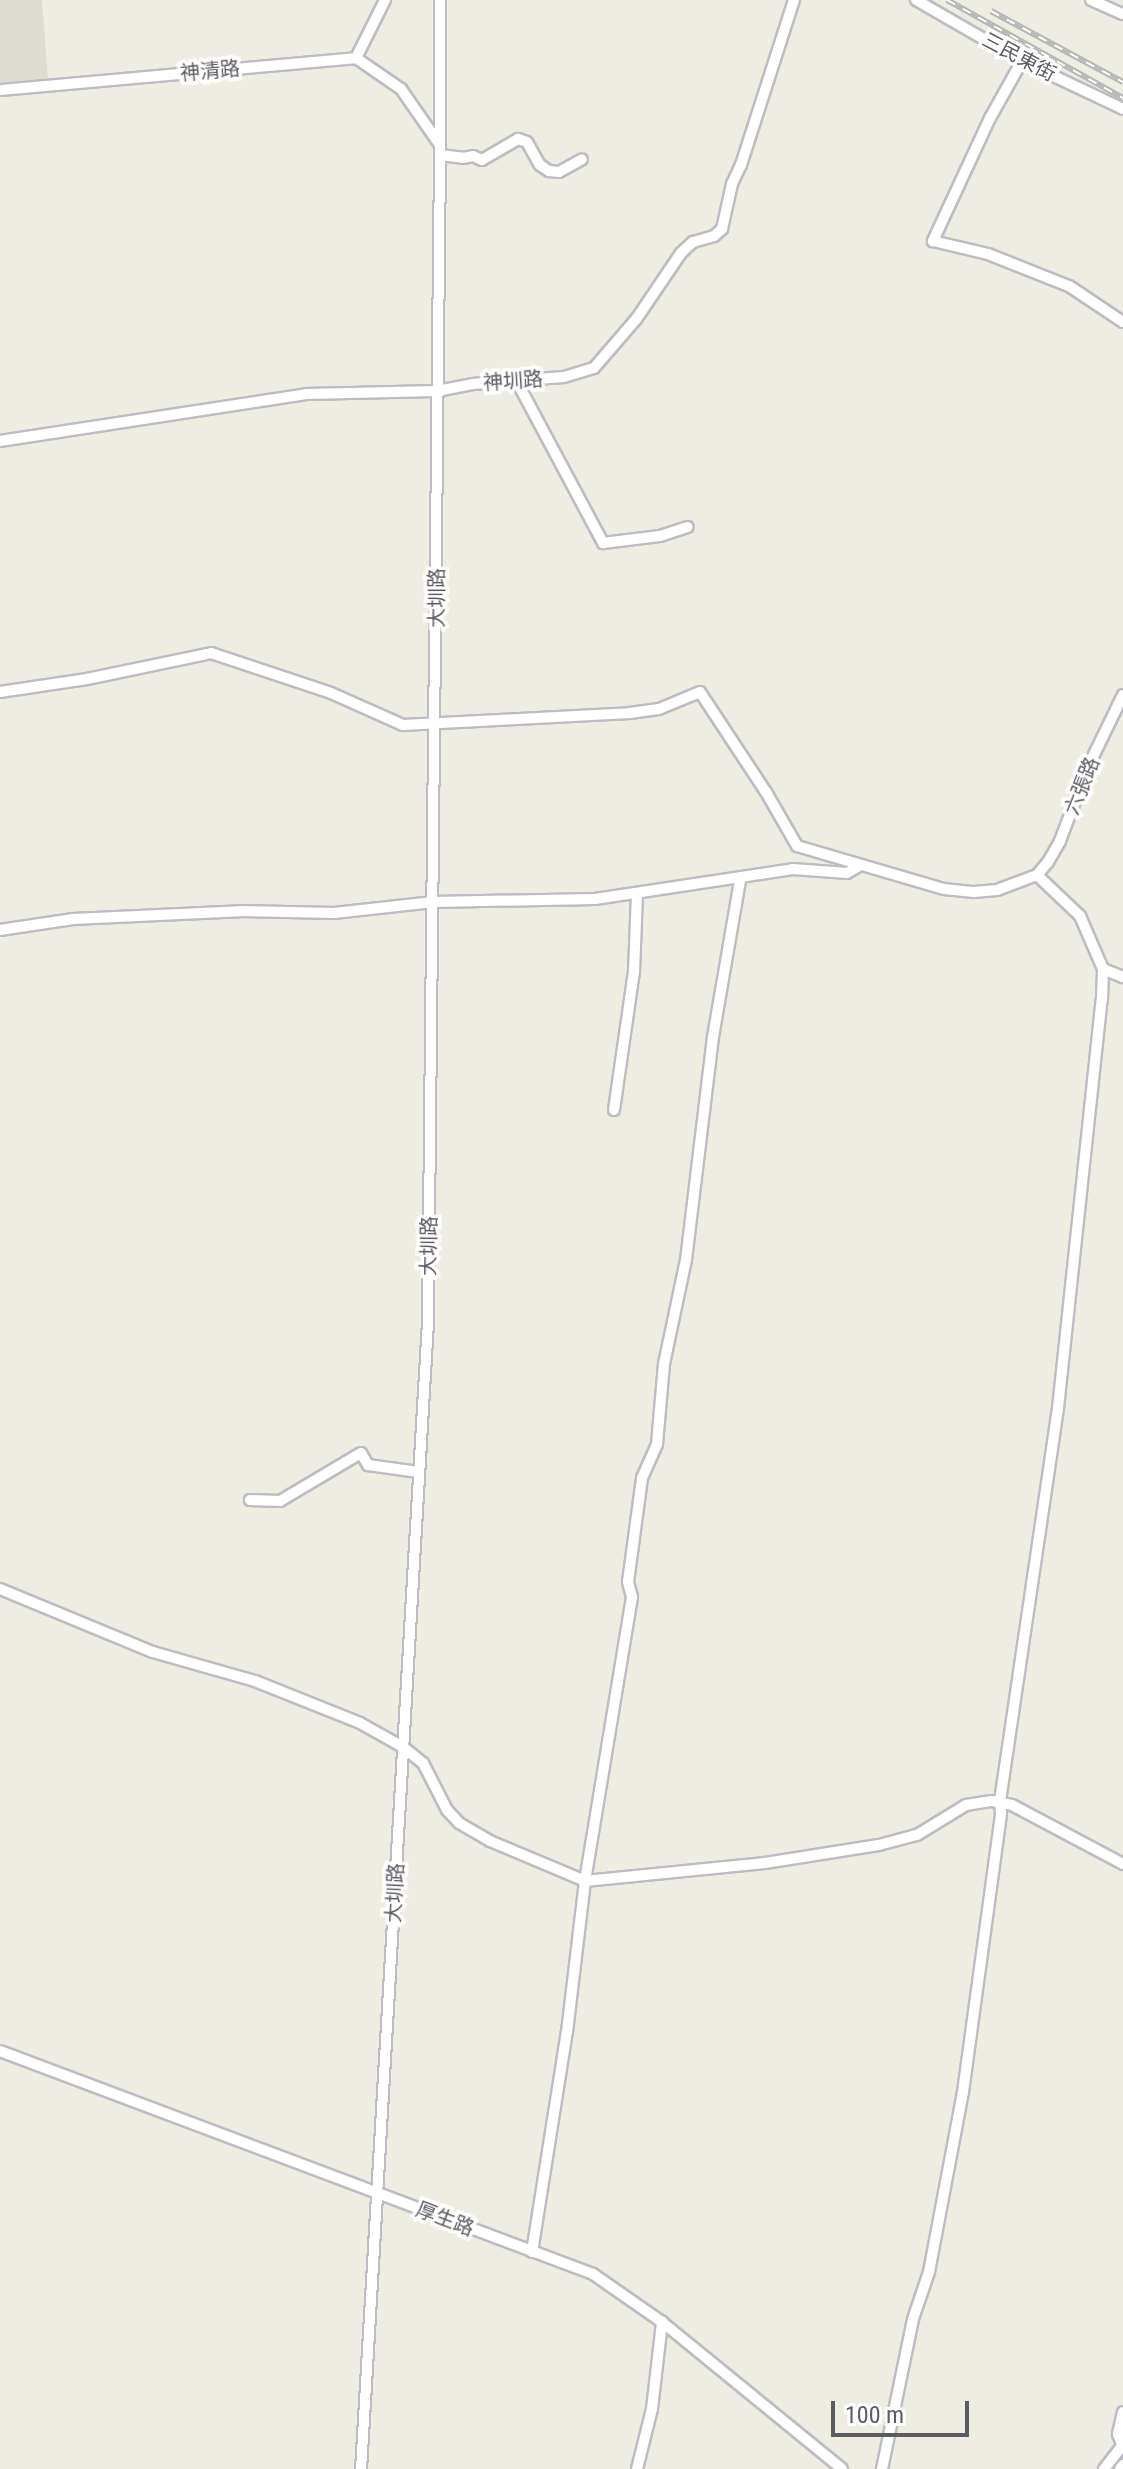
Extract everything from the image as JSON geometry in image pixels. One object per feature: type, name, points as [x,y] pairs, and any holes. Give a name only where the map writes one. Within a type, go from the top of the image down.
[{"type":"street","points":[[385,0],[356,58],[401,89],[440,150],[463,158],[473,156],[482,160],[518,139],[527,142],[540,165],[549,171],[559,172],[582,159]]},
{"type":"street","name":"大圳路","points":[[361,2469],[428,1322],[437,726],[440,0]]},
{"type":"street","name":"神圳路","points":[[0,441],[306,394],[437,391],[564,377],[594,368],[637,318],[686,248],[720,232],[732,184],[794,0]]},
{"type":"street","name":"三民東街","points":[[916,0],[1022,61],[1123,109]]},
{"type":"street","points":[[1091,0],[1123,14]]},
{"type":"street","name":"神清路","points":[[0,90],[356,58]]},
{"type":"street","points":[[1022,61],[990,118],[933,241],[988,254],[1069,286],[1123,322]]},
{"type":"street","points":[[516,380],[601,541],[609,544],[660,536],[688,527]]},
{"type":"street","points":[[0,692],[87,679],[211,653],[238,659],[331,693],[403,725],[437,726],[659,709],[700,692],[797,846],[944,889],[974,892],[997,890],[1037,875],[1080,916],[1103,969],[1058,1408],[1000,1801],[963,2092],[929,2272],[913,2319],[882,2469]]},
{"type":"street","name":"六張路","points":[[1037,875],[1060,841],[1088,767],[1123,695]]},
{"type":"street","points":[[0,930],[73,919],[240,911],[334,913],[433,902],[513,902],[637,895],[793,869],[847,873],[859,866]]},
{"type":"street","points":[[532,2252],[567,2032],[585,1881],[632,1597],[628,1582],[642,1478],[657,1444],[664,1364],[686,1260],[713,1037],[740,880]]},
{"type":"street","points":[[614,1110],[634,972],[637,895]]},
{"type":"street","points":[[1103,969],[1123,977]]},
{"type":"street","points":[[250,1500],[280,1501],[361,1453],[368,1465],[419,1472]]},
{"type":"street","points":[[0,1589],[153,1652],[255,1681],[360,1723],[403,1747],[427,1769],[447,1810],[459,1823],[490,1841],[585,1881],[765,1863],[879,1845],[917,1835],[966,1805],[1000,1801],[1123,1864]]},
{"type":"street","name":"厚生路","points":[[0,2051],[610,2284],[662,2322],[842,2469]]},
{"type":"street","points":[[637,2469],[640,2447],[652,2409],[662,2322]]},
{"type":"street","points":[[1104,2469],[1123,2446],[1118,2434],[1123,2412]]},
{"type":"shaded area","points":[[0,0],[42,0],[48,80],[0,83]]},
{"type":"waterway","points":[[1111,2469],[1121,2456]]},
{"type":"railway","points":[[947,0],[1123,98]]},
{"type":"railway","points":[[991,11],[1123,82]]}]
